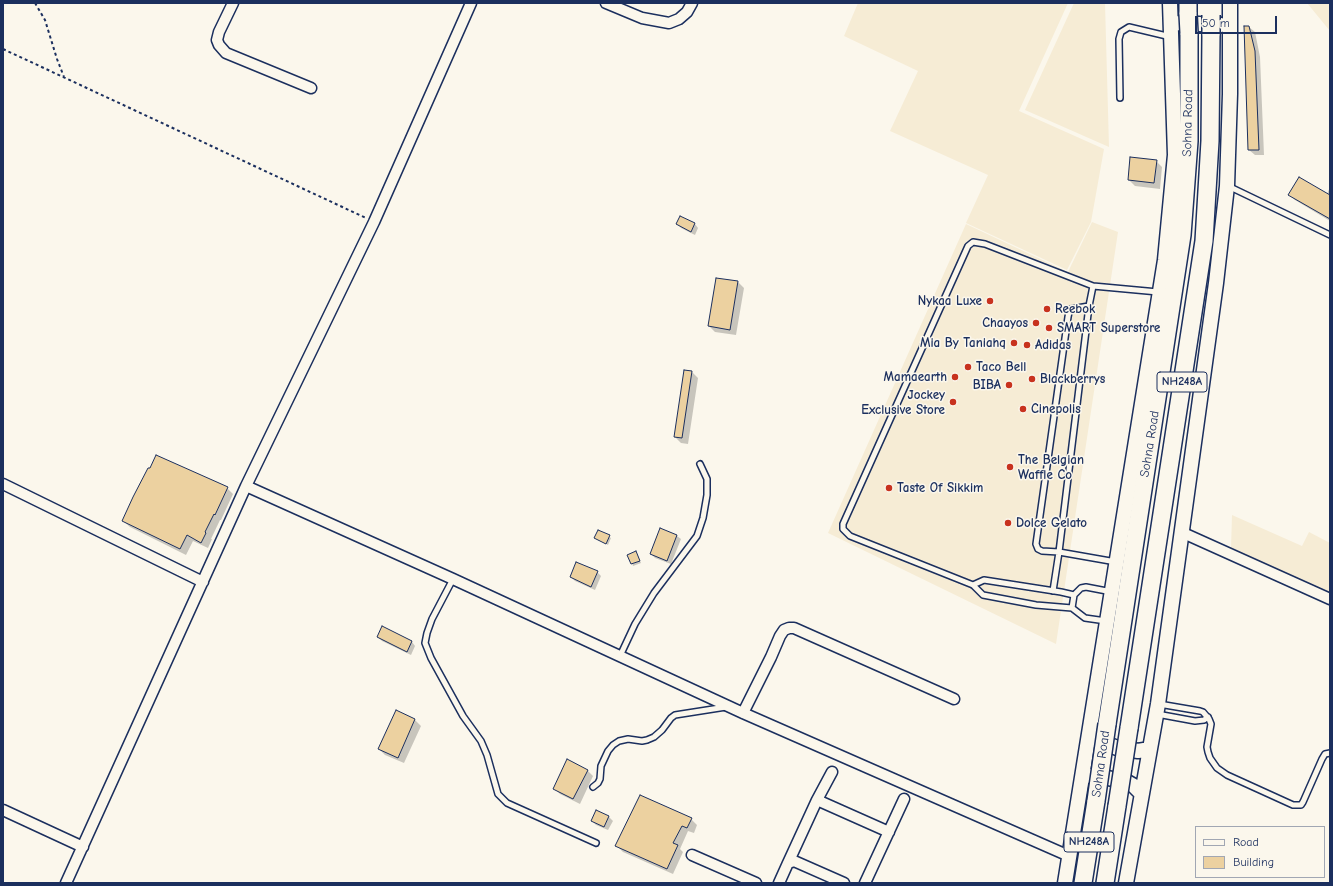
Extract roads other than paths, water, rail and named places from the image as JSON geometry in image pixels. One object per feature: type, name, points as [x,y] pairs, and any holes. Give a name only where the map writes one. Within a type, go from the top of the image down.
[{"type":"highway","name":"Sohna Road","points":[[1083,883],[1182,235],[1189,141],[1188,8]]},
{"type":"highway","name":"Sohna Road","points":[[1105,883],[1204,241],[1210,141],[1212,9]]},
{"type":"main road","points":[[1065,883],[1164,260],[1175,155],[1170,3]]},
{"type":"main road","points":[[1126,883],[1157,709],[1216,283],[1227,186],[1230,94],[1230,3]]},
{"type":"main road","points":[[1171,23],[1230,25]]},
{"type":"main road","points":[[1089,733],[1097,740],[1117,748],[1138,751],[1150,749]]},
{"type":"main road","points":[[1081,781],[1090,776],[1103,776],[1127,782],[1134,786],[1142,794]]},
{"type":"street","points":[[233,3],[219,32],[217,40],[219,45],[226,53],[311,88]]},
{"type":"street","points":[[66,883],[246,486],[374,222],[472,3]]},
{"type":"street","points":[[606,3],[642,18],[670,23],[679,19],[687,12],[692,3]]},
{"type":"street","points":[[3,484],[203,582]]},
{"type":"street","points":[[246,486],[453,579],[743,713],[1069,856]]},
{"type":"street","points":[[1181,532],[1330,599]]},
{"type":"street","points":[[743,713],[780,636],[784,630],[789,628],[794,628],[954,699]]},
{"type":"street","points":[[779,883],[817,800],[832,772]]},
{"type":"street","points":[[865,883],[904,799]]},
{"type":"street","points":[[817,800],[889,832]]},
{"type":"street","points":[[3,810],[83,846]]},
{"type":"street","points":[[692,855],[756,883]]},
{"type":"street","points":[[788,864],[791,861],[798,862],[844,883]]},
{"type":"lane","points":[[1120,98],[1119,39],[1121,32],[1129,27],[1172,38]]},
{"type":"lane","points":[[1227,186],[1330,235]]},
{"type":"lane","points":[[1107,621],[1085,618],[1072,608],[1036,605],[983,595],[973,585],[850,536],[843,529],[842,524],[968,246],[972,242],[985,244],[1093,286],[1160,292]]},
{"type":"lane","points":[[1053,591],[1089,306],[1093,286]]},
{"type":"lane","points":[[1089,306],[1071,309],[1069,312],[1036,544],[1038,549],[1042,551],[1059,552],[1117,562]]},
{"type":"lane","points":[[620,656],[635,624],[654,593],[697,536],[703,518],[707,495],[707,479],[700,464]]},
{"type":"lane","points":[[453,579],[432,619],[427,633],[426,643],[431,658],[463,716],[481,741],[487,755],[498,794],[507,803],[596,843]]},
{"type":"lane","points":[[973,585],[984,580],[1074,595]]},
{"type":"lane","points":[[1072,608],[1074,595],[1081,588],[1086,587],[1112,592]]},
{"type":"lane","points":[[593,787],[600,779],[601,766],[608,751],[613,744],[618,741],[628,739],[642,741],[654,737],[662,730],[671,718],[679,714],[728,706]]},
{"type":"lane","points":[[1157,709],[1200,711],[1208,718],[1211,724],[1207,748],[1210,758],[1217,768],[1227,775],[1293,805],[1301,805],[1322,759],[1325,754],[1330,753]]},
{"type":"lane","points":[[1157,709],[1195,722],[1208,718]]},
{"type":"place","name":"Nykaa Luxe","points":[[990,301]]},
{"type":"place","name":"Reebok","points":[[1047,309]]},
{"type":"place","name":"Chaayos","points":[[1036,323]]},
{"type":"place","name":"SMART Superstore","points":[[1049,328]]},
{"type":"place","name":"Mia By Taniahq","points":[[1014,343]]},
{"type":"place","name":"Adidas","points":[[1027,345]]},
{"type":"place","name":"Taco Bell","points":[[968,367]]},
{"type":"place","name":"Mamaearth","points":[[955,377]]},
{"type":"place","name":"Blackberrys","points":[[1032,379]]},
{"type":"place","name":"BIBA","points":[[1009,385]]},
{"type":"place","name":"Jockey Exclusive Store","points":[[953,402]]},
{"type":"place","name":"Cinepolis","points":[[1023,409]]},
{"type":"place","name":"The Belgian Waffle Co","points":[[1010,467]]},
{"type":"place","name":"Taste Of Sikkim","points":[[889,488]]},
{"type":"place","name":"Dolce Gelato","points":[[1008,523]]}]
